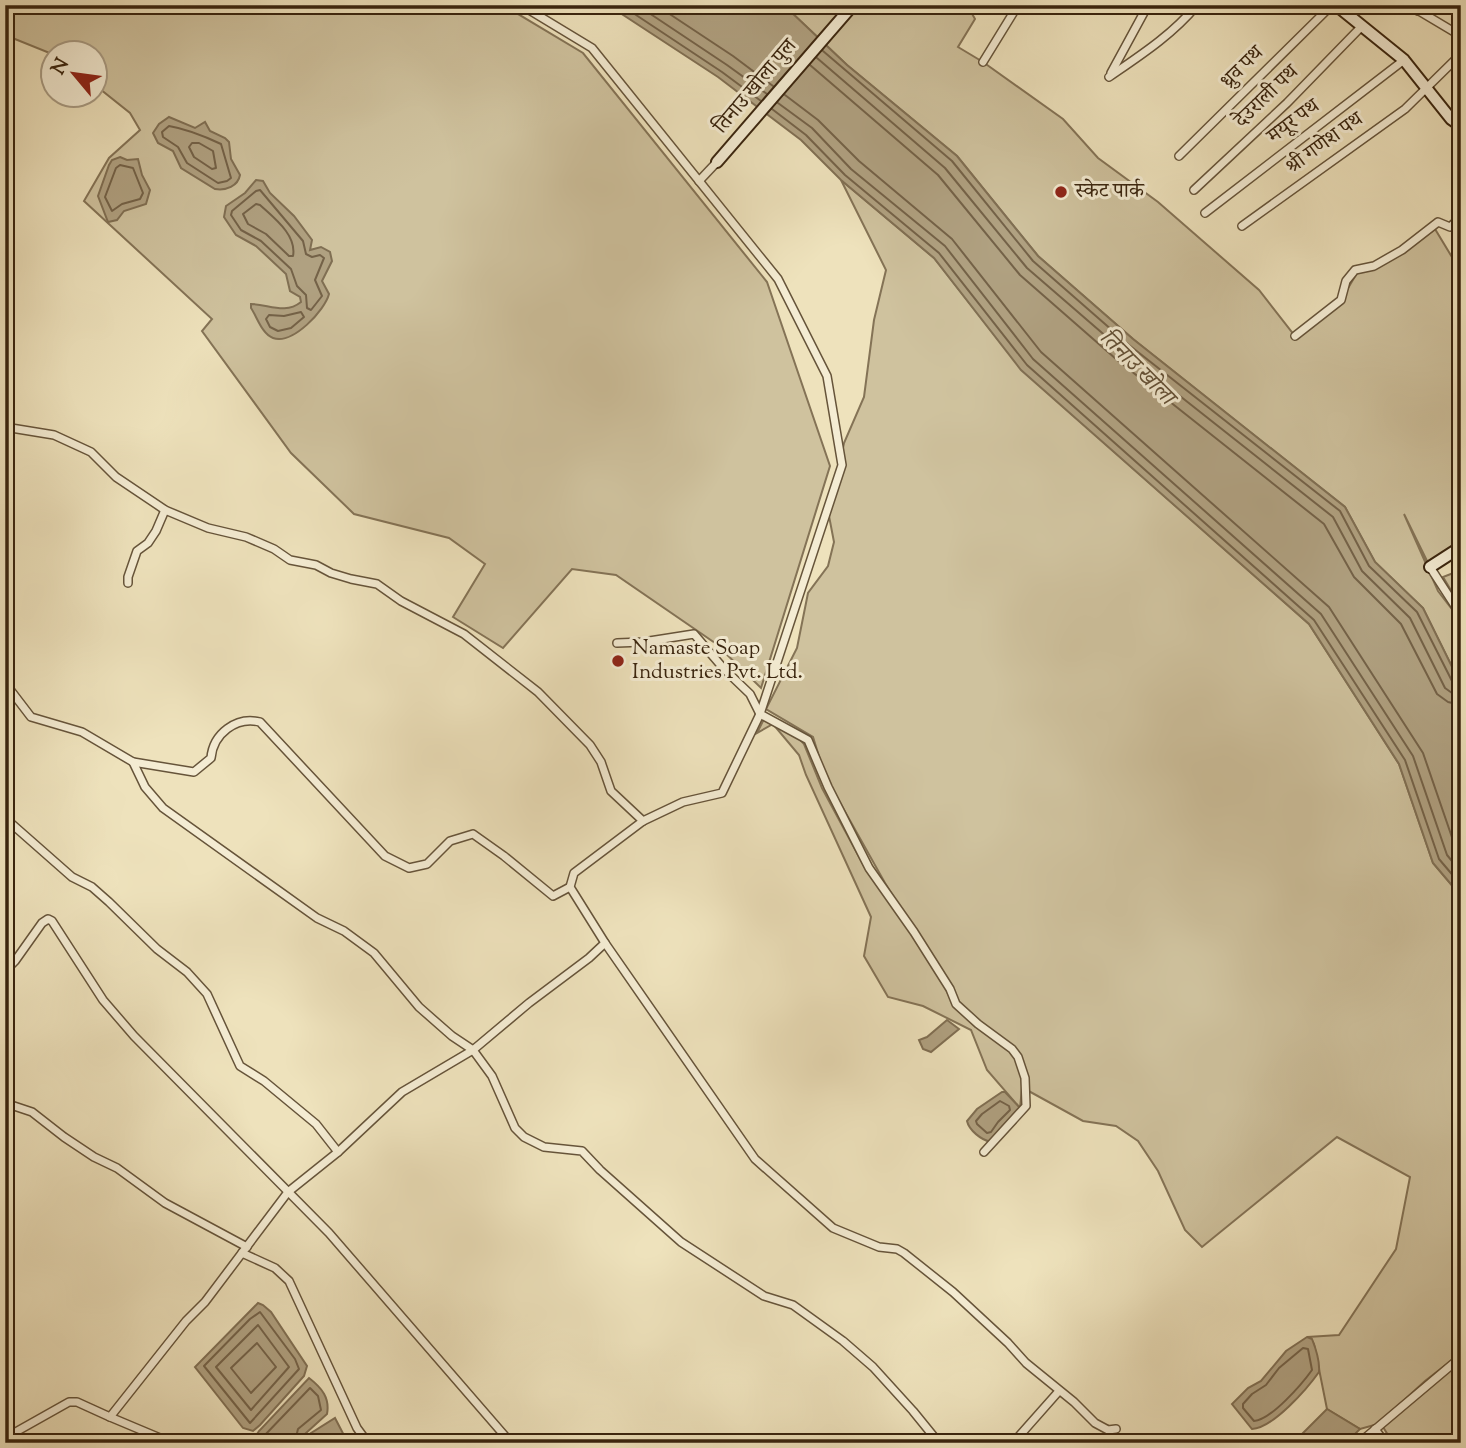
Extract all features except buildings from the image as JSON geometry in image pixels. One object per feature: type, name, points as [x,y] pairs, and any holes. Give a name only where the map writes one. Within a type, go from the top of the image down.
[{"type":"street","points":[[5,684],[31,717],[82,732],[133,762],[194,772],[211,758],[212,746],[217,737],[237,722],[260,722],[384,856],[409,868],[427,864],[450,841],[474,834],[553,896],[570,887],[574,873],[643,821],[683,802],[722,793],[760,715],[842,465],[827,376],[778,279],[592,48],[521,5]]},
{"type":"street","name":"तिनाउ खोला पुल","points":[[717,162],[853,5]]},
{"type":"street","points":[[983,62],[1018,5]]},
{"type":"street","points":[[1148,5],[1109,77],[1152,48],[1197,5]]},
{"type":"street","points":[[1334,5],[1404,60],[1456,122],[1461,108]]},
{"type":"street","name":"ध्रुव पथ","points":[[1179,156],[1334,5]]},
{"type":"street","points":[[1409,5],[1461,36]]},
{"type":"street","points":[[1418,11],[1427,5]]},
{"type":"street","name":"देउराली पथ","points":[[1194,190],[1287,103],[1363,26]]},
{"type":"street","name":"श्री गणेश पथ","points":[[1242,226],[1405,109],[1461,54]]},
{"type":"street","name":"मयूर पथ","points":[[1205,213],[1404,60]]},
{"type":"street","points":[[699,181],[717,162]]},
{"type":"street","points":[[1295,336],[1340,300],[1346,281],[1355,270],[1374,266],[1402,250],[1438,222],[1450,227],[1461,217]]},
{"type":"street","points":[[5,427],[54,435],[91,452],[116,477],[165,510],[208,528],[246,537],[274,549],[290,561],[316,565],[341,576],[377,584],[401,601],[464,634],[538,692],[590,746],[601,762],[611,791],[643,821]]},
{"type":"street","points":[[128,583],[137,551],[156,531],[165,510]]},
{"type":"street","points":[[1461,547],[1430,567],[1461,615]]},
{"type":"street","points":[[617,643],[694,634],[724,670],[750,694],[760,715],[808,740],[828,787],[869,868],[914,932],[950,989],[956,1004],[1012,1049],[1018,1057],[1025,1078],[1026,1106],[984,1152]]},
{"type":"street","points":[[133,762],[145,787],[163,808],[317,918],[344,931],[373,953],[419,1007],[473,1049],[492,1076],[515,1128],[524,1137],[544,1147],[582,1151],[681,1241],[764,1296],[793,1305],[843,1341],[873,1367],[914,1411],[939,1443]]},
{"type":"street","points":[[5,818],[72,877],[92,887],[157,949],[187,972],[207,994],[240,1066],[264,1081],[316,1124],[338,1153]]},
{"type":"street","points":[[570,887],[605,943],[755,1159],[833,1228],[878,1248],[904,1252],[953,1292],[1026,1363],[1095,1423],[1108,1430],[1115,1429]]},
{"type":"street","points":[[5,964],[11,965],[15,961],[42,923],[48,919],[52,921],[103,1000],[134,1036],[328,1233],[511,1443]]},
{"type":"street","points":[[110,1417],[245,1250],[288,1192],[338,1153],[402,1093],[473,1049],[605,943]]},
{"type":"street","points":[[5,1103],[32,1112],[84,1151],[117,1168],[165,1203],[275,1268],[289,1281],[335,1384],[357,1429],[368,1443]]},
{"type":"street","points":[[1359,1443],[1461,1357]]},
{"type":"street","points":[[1013,1443],[1059,1391]]},
{"type":"street","points":[[5,1438],[69,1402],[78,1402],[172,1443]]},
{"type":"street","points":[[1375,1429],[1385,1443]]},
{"type":"shaded area","points":[[5,5],[503,5],[583,53],[767,282],[830,466],[761,688],[715,643],[616,575],[572,569],[503,648],[453,617],[485,564],[449,538],[354,514],[291,453],[202,331],[212,319],[84,201],[109,158],[140,130],[130,113],[108,95],[108,38],[38,38],[38,48],[5,35]]},
{"type":"shaded area","points":[[780,5],[967,5],[975,19],[958,47],[1063,119],[1098,158],[1158,202],[1259,290],[1295,336],[1341,300],[1357,273],[1389,261],[1435,229],[1461,272],[1461,547],[1430,567],[1404,514],[1438,591],[1461,621],[1461,685],[1423,608],[1375,562],[1345,507],[1133,339],[1038,256],[957,156],[847,65],[790,11]]},
{"type":"shaded area","points":[[841,180],[934,258],[1022,370],[1309,624],[1399,764],[1433,863],[1461,896],[1461,1353],[1425,1381],[1378,1424],[1360,1429],[1327,1409],[1314,1344],[1310,1337],[1307,1337],[1339,1335],[1396,1249],[1410,1177],[1337,1137],[1202,1247],[1185,1230],[1158,1171],[1138,1141],[1116,1126],[1083,1121],[1025,1089],[1020,1060],[958,1002],[885,883],[825,776],[813,737],[766,709],[797,648],[808,593],[828,566],[834,542],[829,516],[844,443],[864,397],[874,320],[886,270]]},
{"type":"shaded area","points":[[1461,570],[1461,607],[1443,577]]},
{"type":"shaded area","points":[[764,719],[795,734],[804,744],[822,788],[865,868],[916,940],[951,1000],[978,1027],[1012,1051],[1023,1078],[1020,1108],[987,1070],[971,1030],[923,1006],[888,997],[864,956],[871,917],[799,755],[773,724],[757,733]]},
{"type":"shaded area","points":[[1461,1360],[1461,1443],[1393,1443],[1383,1427]]},
{"type":"water","name":"तिनाउ खोला","points":[[608,5],[780,5],[790,11],[847,65],[957,156],[1038,256],[1133,339],[1345,507],[1375,562],[1423,608],[1461,685],[1461,896],[1433,863],[1399,764],[1309,624],[1021,370],[934,258],[841,180],[801,140],[718,77]]},
{"type":"water","points":[[169,117],[195,128],[205,122],[210,131],[229,142],[231,159],[240,175],[234,185],[215,189],[181,168],[173,151],[158,143],[153,133],[159,124]]},
{"type":"water","points":[[120,157],[127,160],[138,159],[150,190],[146,204],[124,211],[117,220],[108,222],[98,196],[109,165],[112,160]]},
{"type":"water","points":[[256,180],[263,181],[270,193],[294,216],[312,240],[310,250],[321,247],[330,252],[332,261],[322,281],[329,294],[321,309],[307,325],[281,339],[266,333],[251,304],[289,308],[301,302],[300,297],[290,291],[286,274],[256,246],[236,235],[224,217],[226,206],[245,193]]},
{"type":"water","points":[[947,1020],[959,1029],[931,1052],[923,1049],[919,1040],[927,1037]]},
{"type":"water","points":[[1002,1092],[1020,1108],[991,1142],[976,1134],[967,1121],[977,1109]]},
{"type":"water","points":[[258,1303],[271,1312],[307,1366],[304,1376],[253,1431],[243,1428],[195,1367]]},
{"type":"water","points":[[1307,1337],[1312,1339],[1315,1347],[1319,1372],[1279,1415],[1252,1429],[1232,1404],[1248,1388],[1261,1381],[1286,1351]]},
{"type":"water","points":[[309,1378],[324,1394],[327,1414],[295,1443],[256,1443],[254,1439],[259,1431]]},
{"type":"water","points":[[1327,1409],[1360,1429],[1346,1443],[1293,1443]]},
{"type":"water","points":[[335,1418],[348,1443],[297,1443],[300,1440]]},
{"type":"place","name":"स्केट पार्क","points":[[1061,192]]},
{"type":"place","name":"Namaste Soap Industries Pvt. Ltd.","points":[[618,661]]}]
